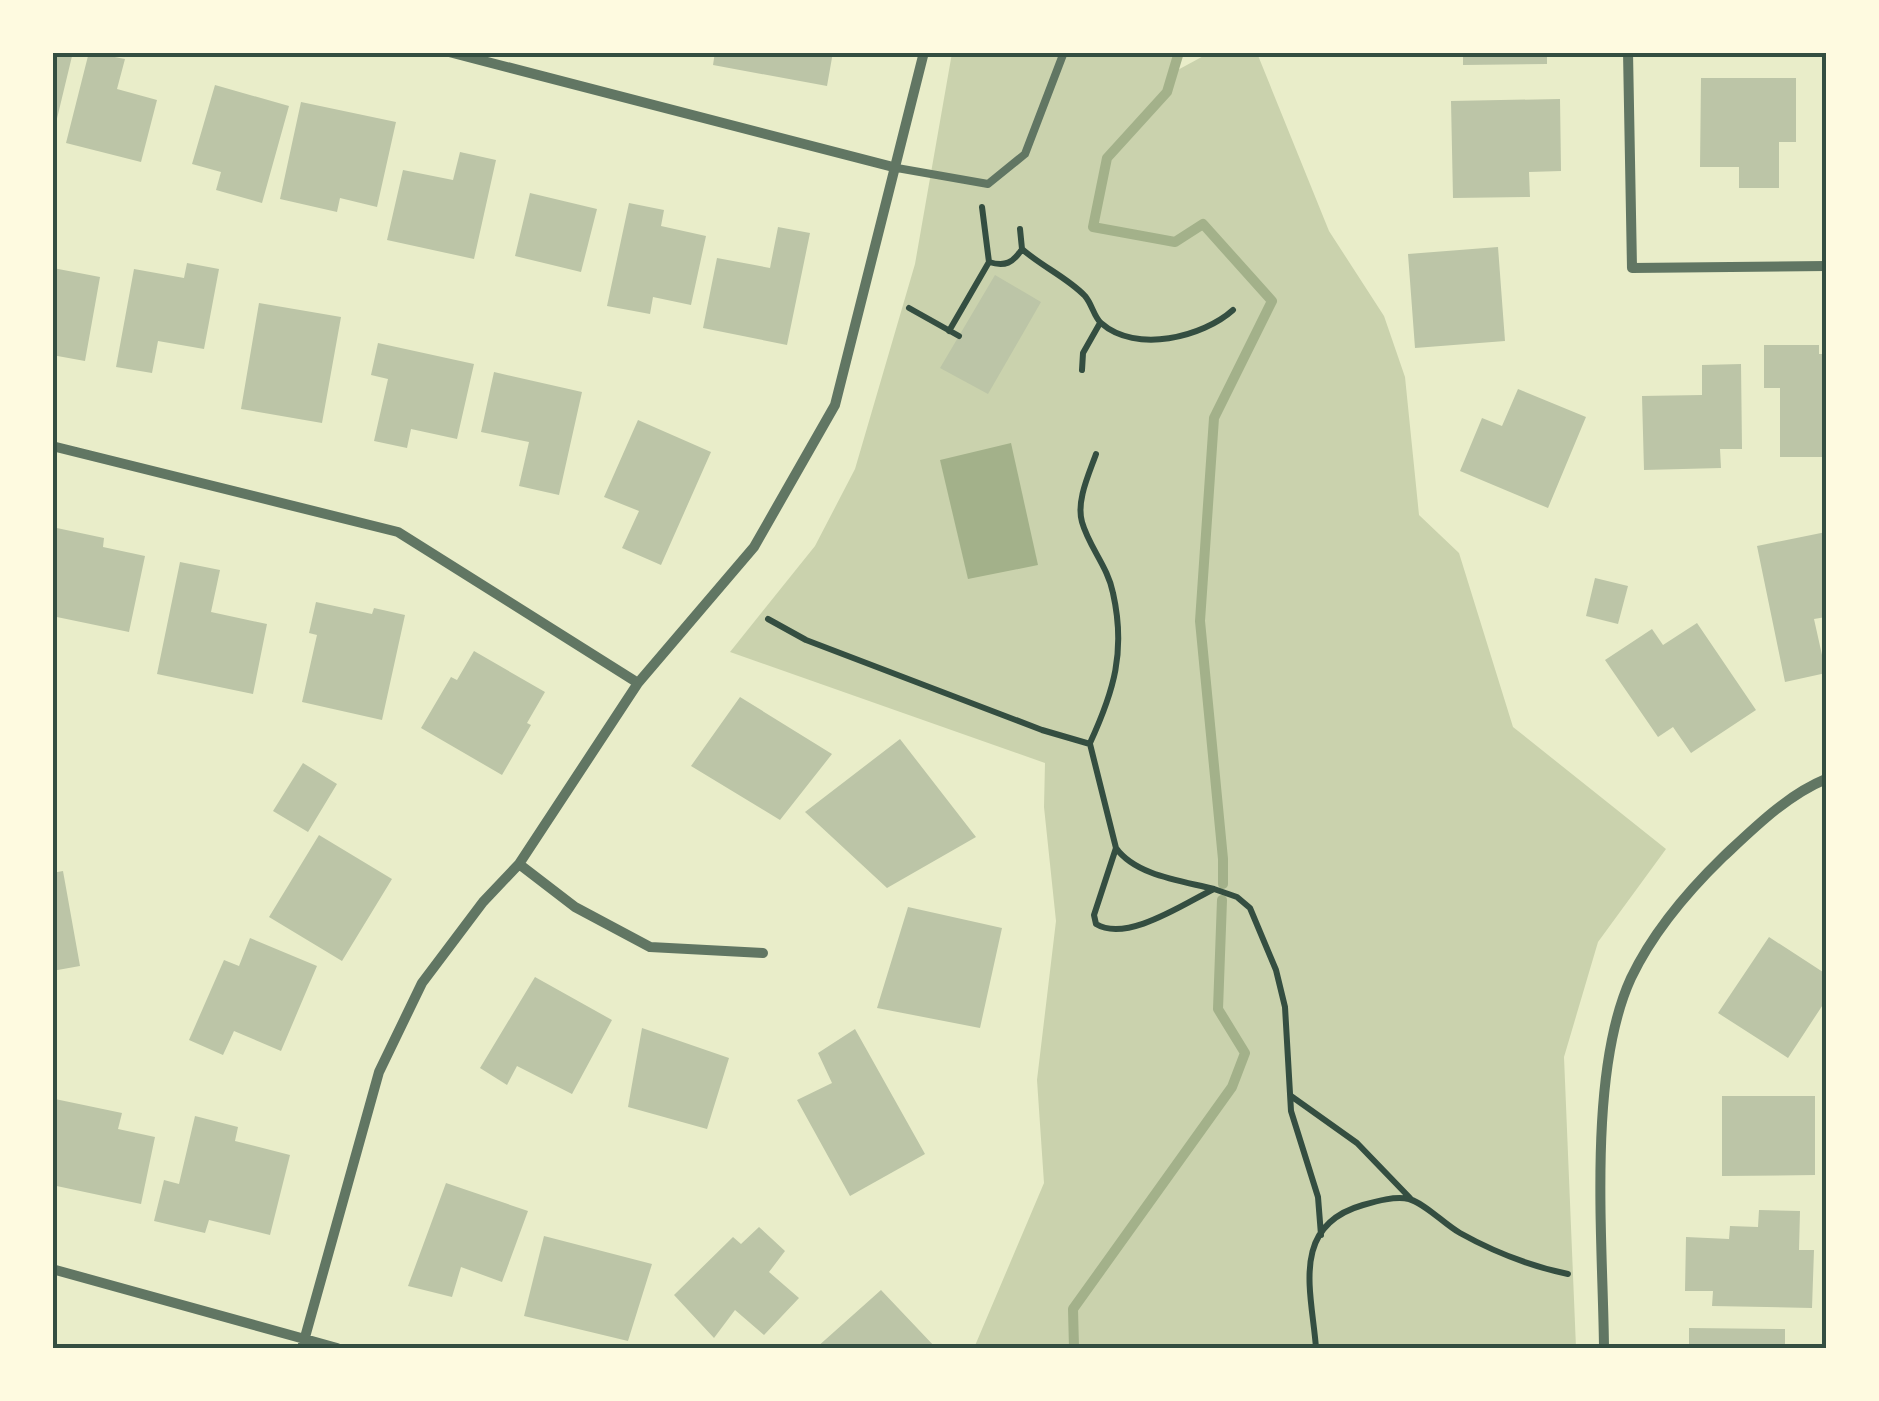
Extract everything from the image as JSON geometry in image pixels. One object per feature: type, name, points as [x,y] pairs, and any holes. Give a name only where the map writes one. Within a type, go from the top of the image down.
[{"type":"street","points":[[449,52],[898,168]]},
{"type":"street","points":[[303,1344],[378,1072],[422,982],[483,902],[519,864],[638,683],[754,547],[835,405],[898,168],[924,52]]},
{"type":"street","points":[[1628,52],[1632,268],[1826,266]]},
{"type":"street","points":[[52,446],[398,532],[638,683]]},
{"type":"street","points":[[1604,1348],[1602,1114],[1613,1041],[1630,980],[1653,939],[1692,887],[1777,808],[1826,779]]},
{"type":"street","points":[[519,864],[575,907],[650,947],[763,953]]},
{"type":"street","points":[[52,1269],[303,1344],[337,1348]]},
{"type":"lane","points":[[898,168],[988,184],[1025,154],[1064,52]]},
{"type":"path","points":[[949,331],[989,262],[982,207]]},
{"type":"path","points":[[989,262],[1014,261],[1022,249],[1020,229]]},
{"type":"path","points":[[1022,249],[1086,297],[1100,323],[1120,333],[1145,339],[1173,339],[1220,322],[1233,310]]},
{"type":"path","points":[[909,308],[958,336]]},
{"type":"path","points":[[1082,370],[1084,353],[1100,323]]},
{"type":"path","points":[[1096,454],[1084,485],[1082,520],[1107,571],[1114,595],[1117,634],[1112,696],[1090,744],[1116,848],[1125,860],[1237,897],[1250,908],[1265,938],[1284,1007],[1290,1096],[1318,1197],[1321,1235]]},
{"type":"path","points":[[768,619],[806,640],[1042,730],[1090,744]]},
{"type":"path","points":[[1116,848],[1094,915],[1096,924],[1103,928],[1149,922],[1214,889]]},
{"type":"path","points":[[1290,1096],[1357,1143],[1411,1199],[1459,1233],[1494,1250],[1568,1274]]},
{"type":"path","points":[[1316,1348],[1308,1278],[1310,1258],[1321,1235],[1350,1209],[1390,1199],[1411,1199]]},
{"type":"shaded area","points":[[952,53],[1179,53],[1174,72],[1209,53],[1257,53],[1329,231],[1384,316],[1405,377],[1419,515],[1459,553],[1513,727],[1666,849],[1598,942],[1564,1057],[1576,1348],[974,1348],[1044,1183],[1037,1080],[1056,921],[1044,807],[1045,763],[730,652],[815,546],[855,469],[915,264]]},
{"type":"shaded area","points":[[1011,443],[1038,565],[968,579],[940,460]]},
{"type":"building","points":[[52,52],[73,52],[54,131],[52,131]]},
{"type":"building","points":[[89,52],[125,59],[117,89],[157,100],[141,162],[66,143]]},
{"type":"building","points":[[715,52],[833,52],[827,86],[713,65]]},
{"type":"building","points":[[1463,52],[1547,52],[1547,64],[1463,65]]},
{"type":"building","points":[[1701,78],[1796,78],[1796,142],[1779,142],[1779,188],[1739,188],[1739,167],[1700,167]]},
{"type":"building","points":[[215,85],[289,106],[262,203],[216,190],[221,172],[192,164]]},
{"type":"building","points":[[1560,99],[1561,171],[1529,172],[1530,197],[1453,198],[1451,101]]},
{"type":"building","points":[[301,102],[396,122],[377,207],[340,198],[337,212],[280,199]]},
{"type":"building","points":[[460,152],[496,160],[474,259],[387,240],[403,170],[453,180]]},
{"type":"building","points":[[530,193],[597,209],[581,272],[515,256]]},
{"type":"building","points":[[629,203],[664,210],[661,226],[706,236],[691,305],[653,297],[650,314],[607,306]]},
{"type":"building","points":[[778,227],[810,233],[787,345],[703,328],[717,258],[770,268]]},
{"type":"building","points":[[1498,247],[1505,341],[1415,348],[1408,254]]},
{"type":"building","points":[[187,263],[219,269],[204,349],[158,341],[152,373],[116,367],[134,269],[184,278]]},
{"type":"building","points":[[53,268],[100,277],[85,361],[52,355]]},
{"type":"building","points":[[995,275],[1041,302],[988,394],[940,368]]},
{"type":"building","points":[[259,303],[341,317],[322,423],[241,409]]},
{"type":"building","points":[[378,343],[474,364],[457,439],[411,429],[407,448],[374,441],[388,379],[371,375]]},
{"type":"building","points":[[1764,345],[1819,345],[1819,354],[1826,354],[1826,457],[1780,457],[1780,388],[1764,388]]},
{"type":"building","points":[[1741,364],[1742,449],[1720,449],[1721,468],[1644,470],[1642,396],[1702,395],[1702,365]]},
{"type":"building","points":[[494,372],[582,392],[559,495],[519,486],[529,442],[481,432]]},
{"type":"building","points":[[1518,389],[1586,417],[1548,508],[1460,471],[1482,418],[1502,426]]},
{"type":"building","points":[[638,420],[711,452],[661,565],[622,548],[639,511],[604,497]]},
{"type":"building","points":[[52,527],[104,538],[103,547],[145,556],[129,632],[52,616]]},
{"type":"building","points":[[1826,532],[1826,617],[1814,619],[1826,673],[1785,682],[1757,546]]},
{"type":"building","points":[[180,562],[220,570],[211,612],[267,624],[253,694],[157,674]]},
{"type":"building","points":[[1595,578],[1628,586],[1618,624],[1586,616]]},
{"type":"building","points":[[316,602],[372,614],[374,608],[405,615],[382,720],[302,702],[317,635],[309,633]]},
{"type":"building","points":[[1697,623],[1756,710],[1691,753],[1673,727],[1658,737],[1605,660],[1652,629],[1663,645]]},
{"type":"building","points":[[474,651],[545,692],[502,775],[421,728],[451,677],[457,680]]},
{"type":"building","points":[[740,697],[832,754],[780,820],[691,766]]},
{"type":"building","points":[[900,739],[976,837],[887,888],[805,812]]},
{"type":"building","points":[[303,763],[337,784],[308,832],[273,811]]},
{"type":"building","points":[[319,835],[392,879],[342,961],[269,917]]},
{"type":"building","points":[[63,871],[80,966],[52,971],[52,873]]},
{"type":"building","points":[[908,907],[1002,928],[980,1028],[877,1008]]},
{"type":"building","points":[[1769,937],[1826,974],[1826,1000],[1788,1058],[1718,1013]]},
{"type":"building","points":[[250,938],[317,966],[281,1051],[234,1031],[223,1055],[189,1040],[224,960],[239,966]]},
{"type":"building","points":[[535,977],[612,1020],[572,1094],[517,1066],[507,1085],[480,1068]]},
{"type":"building","points":[[642,1028],[729,1058],[707,1129],[628,1107]]},
{"type":"building","points":[[855,1029],[925,1154],[850,1196],[797,1100],[832,1083],[818,1053]]},
{"type":"building","points":[[1722,1096],[1815,1096],[1815,1175],[1722,1176]]},
{"type":"building","points":[[55,1099],[122,1113],[118,1129],[155,1137],[141,1204],[52,1185]]},
{"type":"building","points":[[195,1116],[238,1127],[235,1141],[290,1155],[270,1235],[209,1220],[205,1233],[154,1221],[164,1180],[179,1184]]},
{"type":"building","points":[[446,1183],[528,1211],[502,1282],[461,1267],[452,1297],[408,1286]]},
{"type":"building","points":[[1759,1210],[1800,1211],[1799,1250],[1814,1250],[1812,1308],[1712,1306],[1713,1291],[1685,1291],[1686,1237],[1729,1239],[1730,1226],[1758,1227]]},
{"type":"building","points":[[759,1227],[785,1251],[769,1272],[799,1298],[764,1335],[735,1310],[714,1338],[674,1295],[733,1237],[741,1244]]},
{"type":"building","points":[[544,1236],[652,1264],[628,1341],[524,1316]]},
{"type":"building","points":[[881,1290],[936,1348],[816,1348]]},
{"type":"building","points":[[1689,1328],[1785,1329],[1785,1348],[1689,1348]]},
{"type":"waterway","points":[[1179,52],[1167,92],[1107,158],[1093,227],[1175,242],[1203,224],[1272,301],[1214,418],[1200,621],[1223,884]]},
{"type":"waterway","points":[[1074,1348],[1073,1309],[1232,1087],[1245,1053],[1218,1009],[1222,900]]}]
